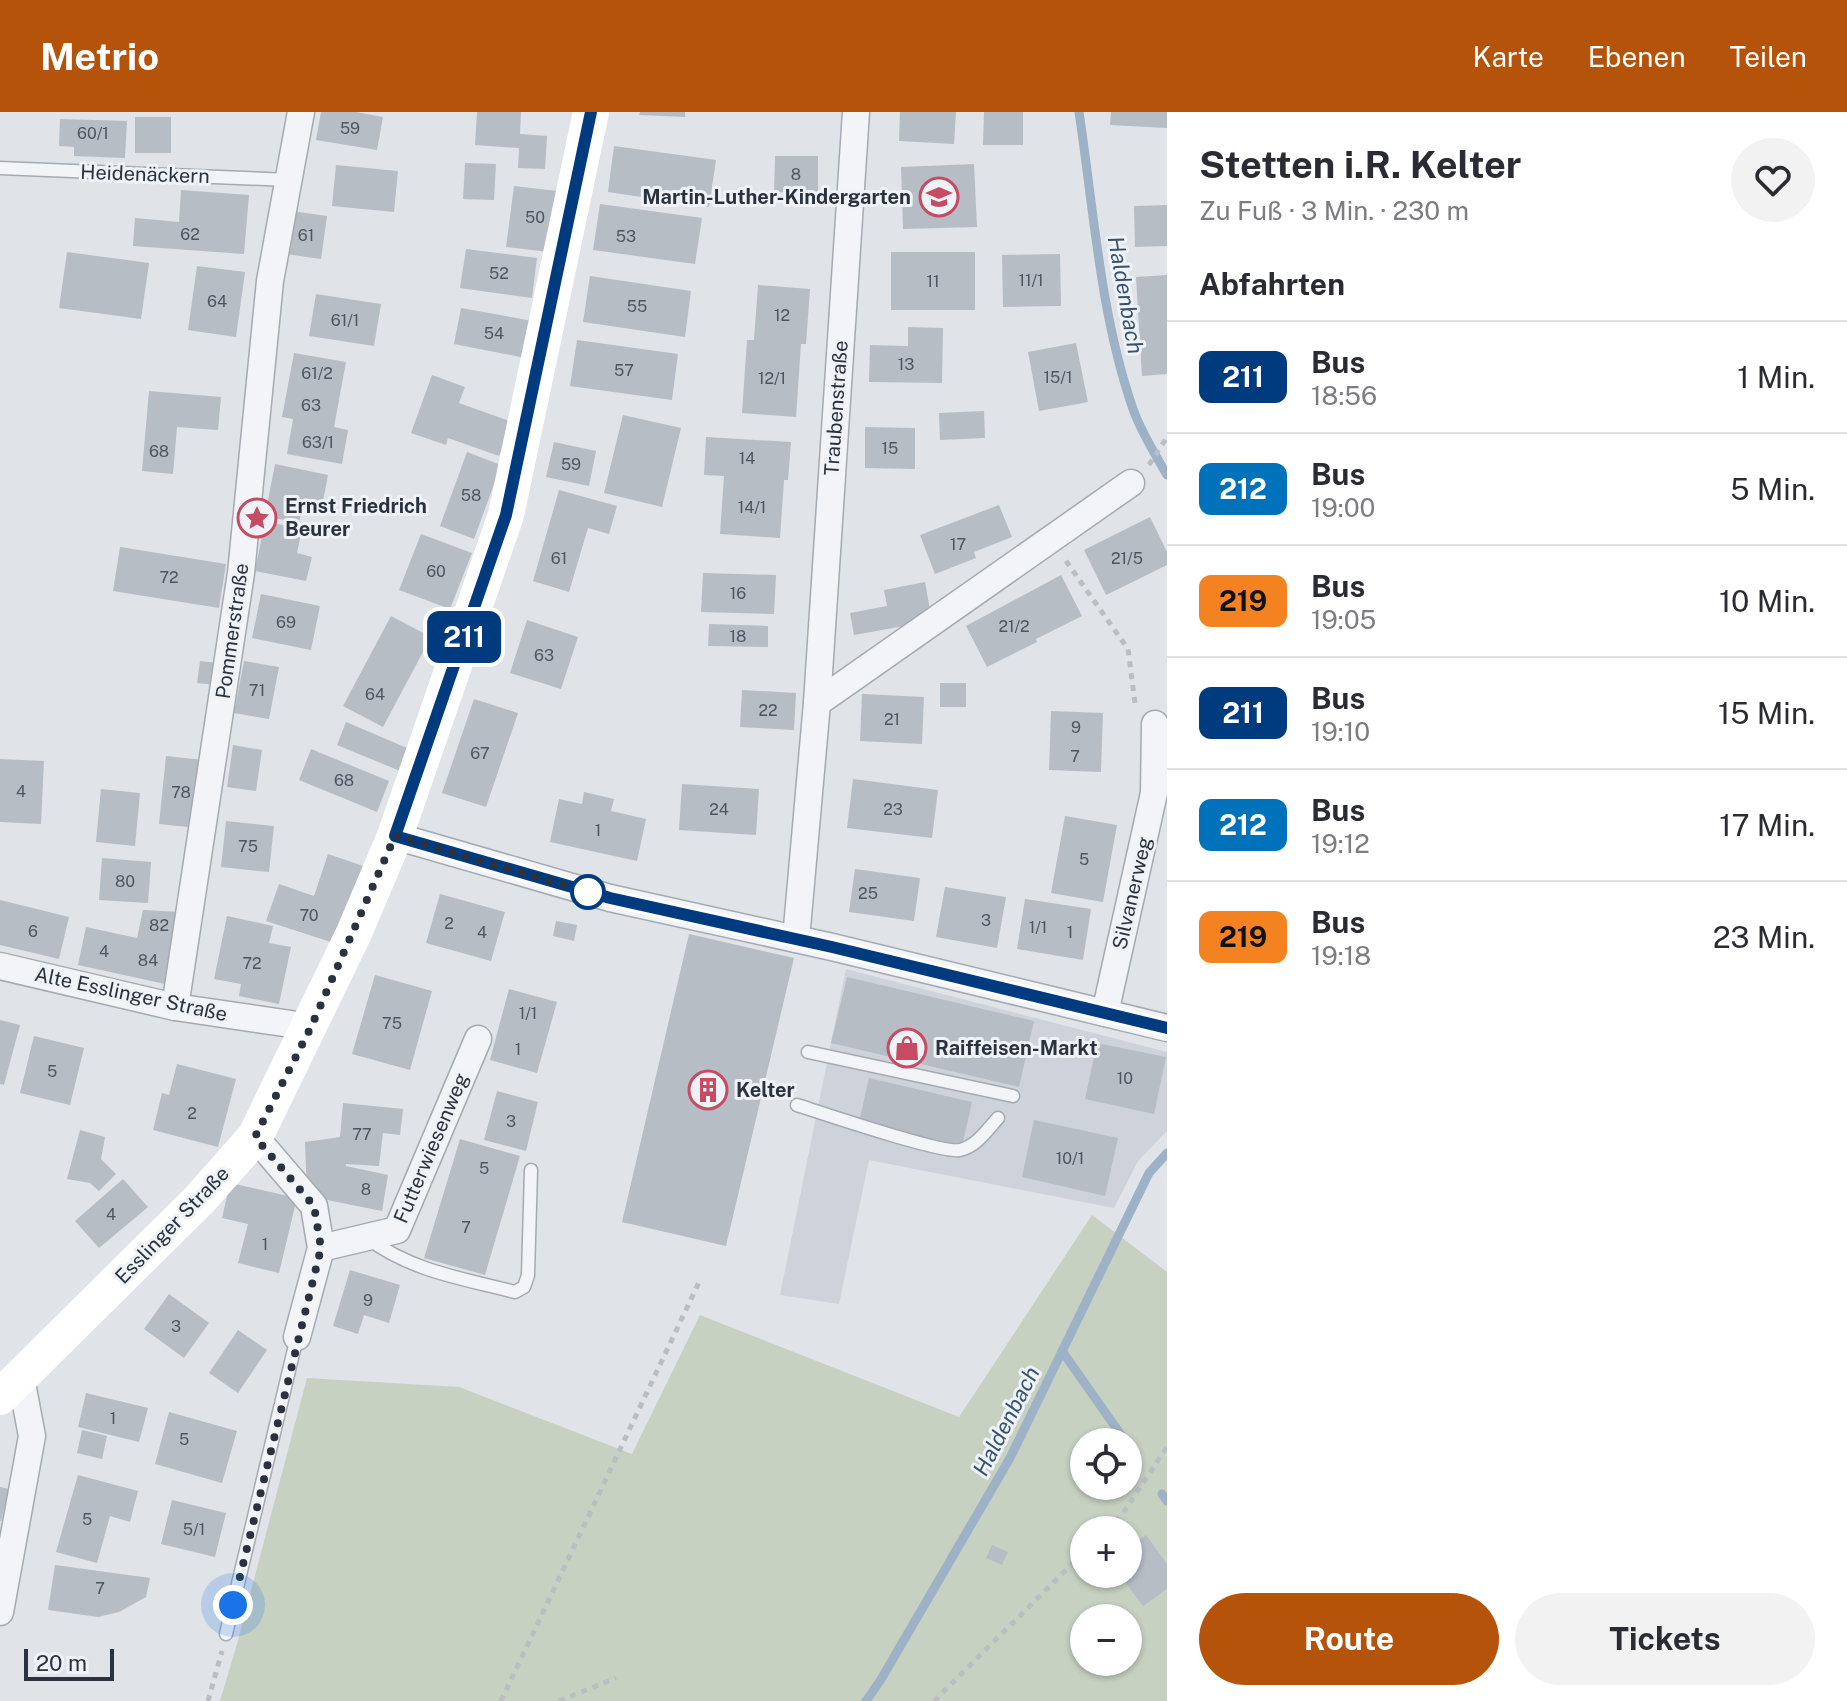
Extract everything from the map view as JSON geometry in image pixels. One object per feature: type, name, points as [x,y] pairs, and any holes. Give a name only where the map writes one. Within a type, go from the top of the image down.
[{"type":"main road","name":"Esslinger Straße","points":[[10,1387],[200,1199],[255,1137],[311,1027],[395,836],[506,515],[591,112]]},
{"type":"street","name":"Pommerstraße","points":[[175,1007],[241,573],[270,281],[301,112]]},
{"type":"street","name":"Traubenstraße","points":[[796,939],[817,703],[856,112]]},
{"type":"street","points":[[817,703],[1052,541],[1138,477]]},
{"type":"street","name":"Silvanerweg","points":[[1105,1013],[1154,793],[1155,724]]},
{"type":"street","points":[[395,836],[610,898],[1167,1028]]},
{"type":"street","name":"Alte Esslinger Straße","points":[[0,966],[175,1007],[311,1027]]},
{"type":"street","name":"Futterwiesenweg","points":[[321,1248],[397,1230],[478,1039]]},
{"type":"street","points":[[255,1137],[314,1206],[321,1248],[297,1337]]},
{"type":"street","points":[[0,1612],[32,1436],[10,1387]]},
{"type":"lane","name":"Heidenäckern","points":[[0,168],[289,180]]},
{"type":"lane","points":[[808,1052],[1013,1096]]},
{"type":"lane","points":[[797,1105],[958,1151],[978,1141],[998,1118]]},
{"type":"lane","points":[[367,1237],[411,1264],[515,1292],[524,1287],[528,1275],[531,1170]]},
{"type":"lane","points":[[226,1634],[297,1337]]},
{"type":"path","points":[[1138,477],[1167,437]]},
{"type":"path","points":[[1052,541],[1128,649],[1135,703],[1155,724]]},
{"type":"path","points":[[501,1701],[701,1278]]},
{"type":"path","points":[[1121,1516],[1167,1447]]},
{"type":"path","points":[[934,1701],[1070,1566]]},
{"type":"path","points":[[208,1701],[226,1634]]},
{"type":"path","points":[[559,1701],[616,1678]]},
{"type":"shaded area","points":[[846,969],[1167,1052],[1167,1131],[1138,1161],[1114,1208],[869,1160],[839,1304],[780,1295]]},
{"type":"green space","points":[[1092,1215],[1167,1272],[1167,1701],[220,1701],[307,1378],[459,1387],[632,1454],[700,1315],[959,1417]]},
{"type":"building","points":[[321,112],[356,112],[383,117],[377,150],[316,140]]},
{"type":"building","points":[[477,112],[521,112],[520,134],[547,136],[545,169],[518,168],[519,148],[475,145]]},
{"type":"building","points":[[640,112],[685,112],[685,117],[639,115]]},
{"type":"building","points":[[900,112],[956,112],[954,144],[899,141]]},
{"type":"building","points":[[984,112],[1023,112],[1023,145],[983,145]]},
{"type":"building","points":[[1111,112],[1167,112],[1167,128],[1110,125]]},
{"type":"building","points":[[135,117],[171,117],[171,153],[135,153]]},
{"type":"building","points":[[60,119],[127,121],[125,158],[74,156],[74,147],[59,146]]},
{"type":"building","points":[[614,146],[716,160],[709,207],[608,192]]},
{"type":"building","points":[[775,156],[818,156],[818,193],[774,192]]},
{"type":"building","points":[[465,163],[496,164],[494,200],[463,199]]},
{"type":"building","name":"Martin-Luther-Kindergarten","points":[[974,164],[977,227],[903,229],[901,167]]},
{"type":"building","points":[[336,165],[398,171],[394,212],[332,206]]},
{"type":"building","points":[[514,186],[557,191],[549,252],[506,247]]},
{"type":"building","points":[[181,190],[249,195],[244,254],[133,246],[135,218],[179,222]]},
{"type":"building","points":[[600,204],[702,218],[695,264],[593,250]]},
{"type":"building","points":[[1167,205],[1167,246],[1135,247],[1134,206]]},
{"type":"building","points":[[292,211],[327,216],[321,259],[286,254]]},
{"type":"building","points":[[466,249],[537,258],[532,298],[460,288]]},
{"type":"building","points":[[67,252],[149,263],[141,319],[59,308]]},
{"type":"building","points":[[891,252],[975,252],[975,310],[891,310]]},
{"type":"building","points":[[1060,254],[1061,306],[1003,307],[1002,255]]},
{"type":"building","points":[[197,266],[245,272],[236,337],[188,330]]},
{"type":"building","points":[[1167,275],[1167,374],[1142,376],[1136,277]]},
{"type":"building","points":[[590,276],[691,291],[685,337],[583,322]]},
{"type":"building","points":[[758,285],[810,289],[806,344],[801,344],[796,417],[742,413],[747,340],[754,340]]},
{"type":"building","points":[[316,294],[381,304],[374,346],[309,336]]},
{"type":"building","points":[[461,308],[533,321],[526,358],[454,344]]},
{"type":"building","points":[[908,327],[943,328],[942,383],[869,382],[870,345],[908,346]]},
{"type":"building","points":[[577,340],[678,354],[672,400],[570,386]]},
{"type":"building","points":[[1076,343],[1088,402],[1039,411],[1028,352]]},
{"type":"building","points":[[294,353],[346,362],[334,427],[348,430],[342,464],[287,454],[293,419],[282,417]]},
{"type":"building","points":[[432,375],[465,387],[459,403],[512,422],[499,456],[448,438],[446,445],[411,433]]},
{"type":"building","points":[[149,391],[221,397],[218,430],[177,427],[173,474],[142,471]]},
{"type":"building","points":[[984,411],[985,438],[940,440],[939,413]]},
{"type":"building","points":[[623,415],[681,428],[662,507],[604,493]]},
{"type":"building","points":[[865,427],[915,428],[915,469],[865,468]]},
{"type":"building","points":[[706,437],[791,442],[788,480],[784,480],[780,538],[720,534],[724,476],[704,475]]},
{"type":"building","points":[[554,442],[596,451],[589,486],[546,477]]},
{"type":"building","points":[[467,452],[501,465],[474,539],[440,526]]},
{"type":"building","points":[[275,464],[328,475],[323,501],[304,498],[299,523],[265,516]]},
{"type":"building","points":[[559,490],[617,506],[609,534],[588,528],[569,592],[533,581]]},
{"type":"building","points":[[999,505],[1012,537],[974,552],[976,558],[935,574],[920,535]]},
{"type":"building","points":[[1150,517],[1167,552],[1167,565],[1106,595],[1084,550]]},
{"type":"building","points":[[265,521],[302,529],[297,553],[312,557],[306,581],[255,571]]},
{"type":"building","points":[[421,534],[472,553],[450,609],[399,590]]},
{"type":"building","points":[[120,547],[226,564],[219,608],[113,591]]},
{"type":"building","points":[[703,573],[776,575],[774,614],[701,612]]},
{"type":"building","points":[[1061,575],[1082,616],[987,667],[966,626]]},
{"type":"building","points":[[925,582],[932,621],[854,635],[850,613],[887,606],[884,590]]},
{"type":"building","points":[[261,594],[320,606],[311,650],[252,638]]},
{"type":"building","points":[[391,616],[431,637],[383,727],[343,706]]},
{"type":"building","points":[[527,620],[578,637],[561,689],[510,673]]},
{"type":"building","points":[[709,624],[768,626],[768,647],[708,646]]},
{"type":"building","points":[[200,661],[218,663],[216,685],[197,683]]},
{"type":"building","points":[[244,661],[279,667],[269,719],[234,713]]},
{"type":"building","points":[[940,683],[966,683],[966,707],[940,707]]},
{"type":"building","points":[[742,690],[796,693],[794,730],[740,727]]},
{"type":"building","points":[[862,694],[924,697],[922,744],[860,741]]},
{"type":"building","points":[[474,699],[518,713],[486,807],[442,793]]},
{"type":"building","points":[[1051,711],[1103,713],[1101,772],[1049,770]]},
{"type":"building","points":[[346,722],[414,751],[405,773],[337,745]]},
{"type":"building","points":[[233,745],[262,750],[256,791],[227,787]]},
{"type":"building","points":[[311,749],[389,781],[377,812],[299,780]]},
{"type":"building","points":[[166,756],[203,760],[197,828],[159,824]]},
{"type":"building","points":[[0,759],[44,761],[41,824],[0,822]]},
{"type":"building","points":[[853,779],[938,790],[932,838],[847,828]]},
{"type":"building","points":[[682,784],[759,789],[756,835],[679,830]]},
{"type":"building","points":[[101,789],[140,793],[135,846],[96,842]]},
{"type":"building","points":[[584,792],[614,799],[611,811],[646,819],[637,861],[550,842],[559,799],[582,804]]},
{"type":"building","points":[[1065,816],[1117,825],[1103,902],[1051,893]]},
{"type":"building","points":[[226,821],[274,826],[269,872],[221,867]]},
{"type":"building","points":[[328,854],[366,867],[340,945],[266,921],[279,884],[314,896]]},
{"type":"building","points":[[102,858],[151,862],[148,903],[99,900]]},
{"type":"building","points":[[855,869],[920,878],[914,921],[849,912]]},
{"type":"building","points":[[945,887],[1006,897],[997,948],[936,937]]},
{"type":"building","points":[[440,894],[505,912],[491,961],[426,943]]},
{"type":"building","points":[[1025,899],[1091,909],[1083,960],[1017,949]]},
{"type":"building","points":[[0,900],[69,917],[59,959],[0,945]]},
{"type":"building","points":[[143,910],[180,912],[165,984],[78,965],[86,927],[137,938]]},
{"type":"building","points":[[227,916],[273,926],[269,943],[291,947],[279,1004],[239,996],[241,984],[214,979]]},
{"type":"building","points":[[556,921],[577,925],[574,941],[553,936]]},
{"type":"building","name":"Kelter","points":[[689,934],[794,958],[726,1246],[622,1222]]},
{"type":"building","points":[[375,975],[432,991],[410,1070],[352,1054]]},
{"type":"building","points":[[847,977],[1034,1021],[1019,1087],[831,1043]]},
{"type":"building","points":[[509,989],[557,1002],[537,1073],[490,1060]]},
{"type":"building","points":[[0,1020],[20,1025],[4,1085],[0,1084]]},
{"type":"building","points":[[34,1036],[84,1048],[70,1105],[20,1093]]},
{"type":"building","points":[[1097,1043],[1166,1057],[1154,1114],[1085,1099]]},
{"type":"building","points":[[177,1064],[236,1079],[218,1147],[153,1130],[162,1093],[169,1095]]},
{"type":"building","points":[[869,1078],[972,1102],[962,1146],[859,1122]]},
{"type":"building","points":[[497,1091],[538,1102],[526,1151],[484,1140]]},
{"type":"building","points":[[343,1103],[403,1109],[400,1135],[383,1133],[379,1166],[346,1164],[388,1175],[382,1211],[307,1196],[305,1142],[340,1137]]},
{"type":"building","points":[[1034,1120],[1118,1138],[1105,1196],[1022,1177]]},
{"type":"building","points":[[80,1130],[105,1137],[101,1159],[116,1174],[99,1191],[90,1183],[67,1179]]},
{"type":"building","points":[[460,1139],[520,1156],[485,1275],[424,1258]]},
{"type":"building","points":[[123,1179],[148,1207],[99,1248],[75,1221]]},
{"type":"building","points":[[230,1183],[297,1198],[279,1273],[238,1263],[248,1224],[222,1218]]},
{"type":"building","points":[[350,1270],[400,1285],[389,1323],[364,1315],[358,1334],[333,1326]]},
{"type":"building","points":[[169,1294],[209,1323],[184,1358],[144,1329]]},
{"type":"building","points":[[238,1330],[267,1350],[238,1393],[209,1373]]},
{"type":"building","points":[[86,1393],[148,1408],[139,1442],[78,1427]]},
{"type":"building","points":[[169,1412],[237,1431],[222,1483],[155,1464]]},
{"type":"building","points":[[82,1430],[107,1436],[102,1459],[77,1453]]},
{"type":"building","points":[[78,1475],[138,1491],[130,1522],[110,1516],[97,1563],[56,1552]]},
{"type":"building","points":[[0,1487],[9,1489],[1,1521],[0,1521]]},
{"type":"building","points":[[172,1500],[226,1513],[215,1557],[161,1544]]},
{"type":"building","points":[[1146,1535],[1167,1564],[1167,1589],[1143,1606],[1130,1588],[1142,1588],[1142,1538]]},
{"type":"building","points":[[992,1545],[1008,1552],[1002,1565],[986,1558]]},
{"type":"building","points":[[55,1565],[150,1578],[146,1597],[119,1612],[98,1617],[48,1610]]},
{"type":"waterway","name":"Haldenbach","points":[[1079,112],[1099,262],[1113,336],[1136,418],[1167,475]]},
{"type":"waterway","name":"Haldenbach","points":[[866,1701],[1010,1458],[1149,1173],[1167,1153]]},
{"type":"waterway","points":[[1062,1351],[1116,1428]]},
{"type":"waterway","points":[[1162,1494],[1167,1501]]},
{"type":"bus line","name":"211","points":[[591,112],[506,515],[395,836],[610,898],[832,947],[1167,1028]]},
{"type":"place","name":"Martin-Luther-Kindergarten","points":[[939,197]]},
{"type":"place","name":"Ernst Friedrich Beurer","points":[[257,518]]},
{"type":"place","name":"Raiffeisen-Markt","points":[[907,1048]]},
{"type":"place","name":"Kelter","points":[[708,1090]]},
{"type":"route","points":[[233,1605],[321,1248],[314,1206],[255,1137],[311,1027],[395,836],[588,892]]}]
